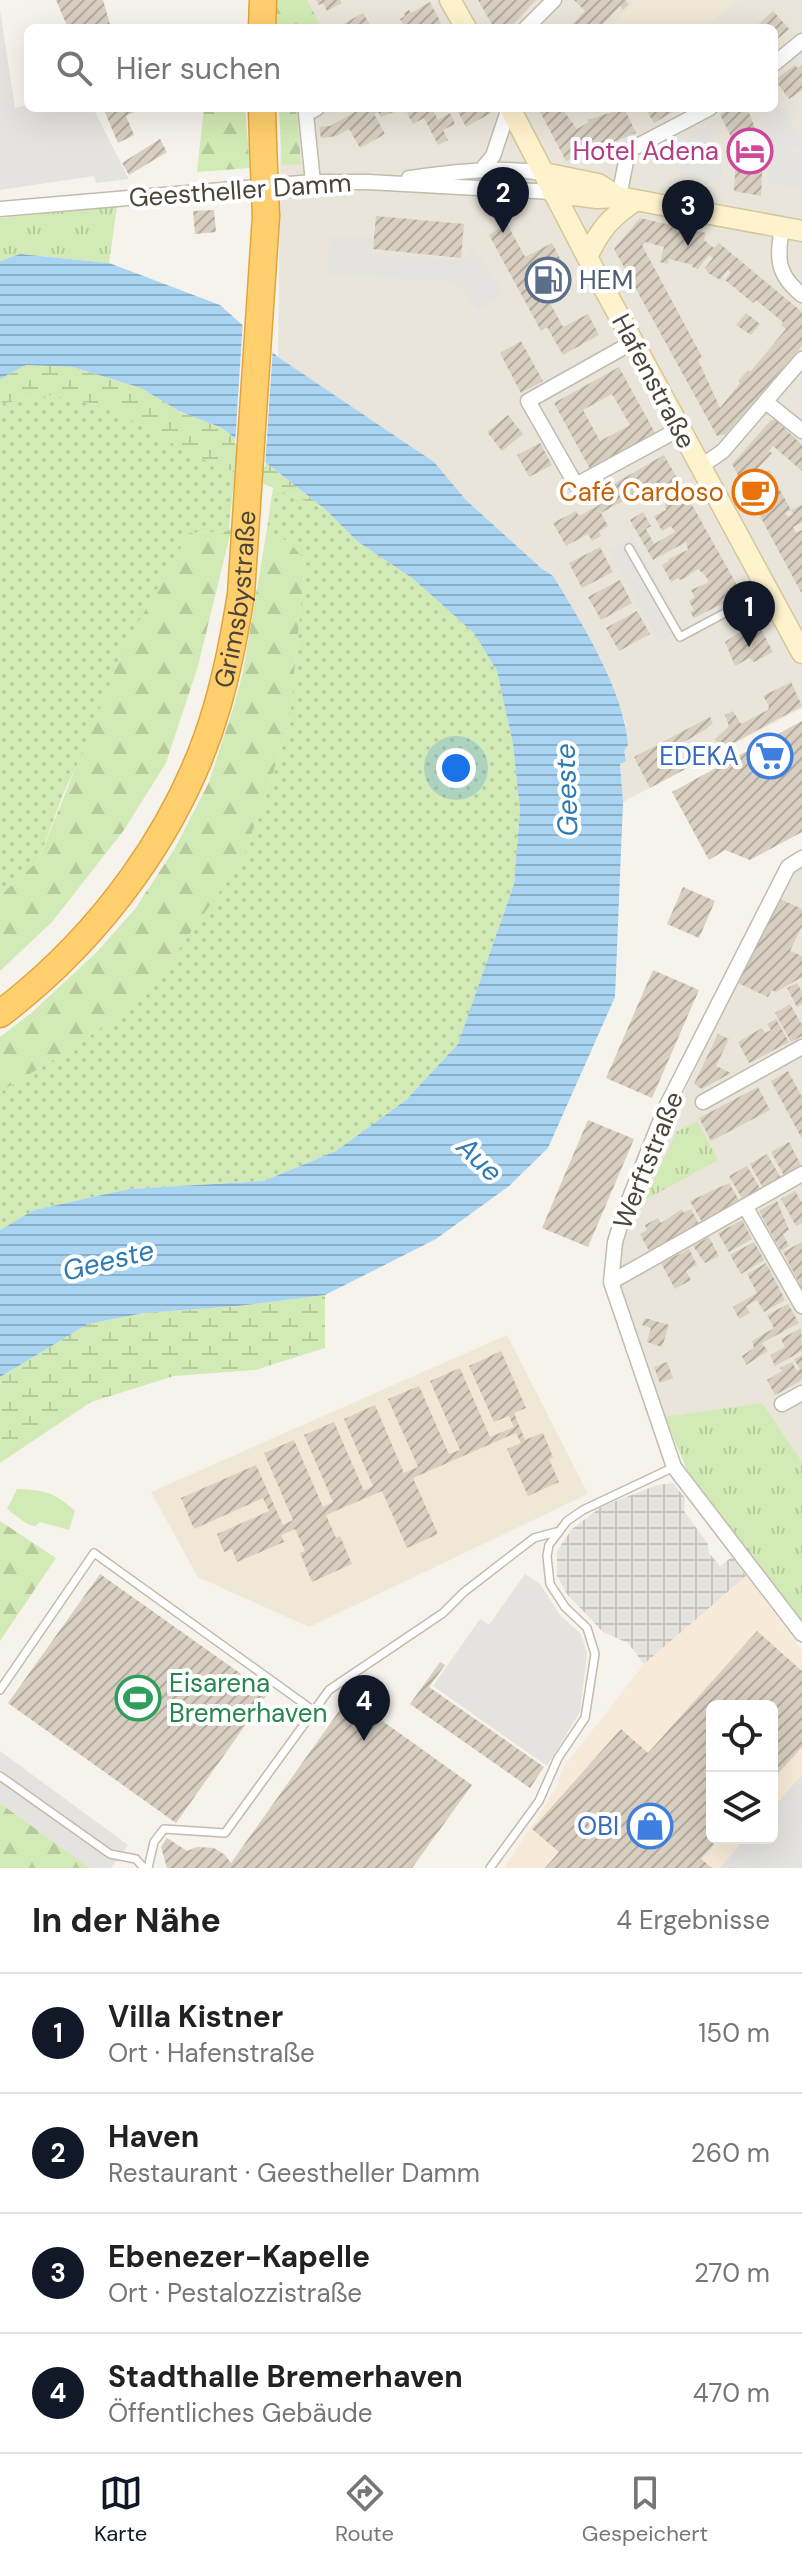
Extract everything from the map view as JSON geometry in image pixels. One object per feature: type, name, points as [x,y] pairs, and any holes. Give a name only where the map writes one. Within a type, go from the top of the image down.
[{"type":"highway","name":"Grimsbystraße","points":[[0,1014],[52,970],[93,928],[137,870],[175,808],[217,709],[231,654],[241,594],[247,529],[266,216],[262,112]]},
{"type":"main road","points":[[450,0],[462,24]]},
{"type":"main road","name":"Hafenstraße","points":[[511,112],[679,429],[801,647]]},
{"type":"main road","points":[[548,183],[597,198],[627,199],[792,229]]},
{"type":"main road","points":[[587,257],[599,232],[627,199]]},
{"type":"street","points":[[530,24],[554,0]]},
{"type":"street","points":[[778,61],[802,41]]},
{"type":"street","points":[[310,112],[306,114],[313,182]]},
{"type":"street","points":[[482,169],[493,156],[508,112]]},
{"type":"street","points":[[627,199],[628,151],[702,112]]},
{"type":"street","name":"Geestheller Damm","points":[[368,182],[482,169],[512,169],[548,183]]},
{"type":"street","name":"Geestheller Damm","points":[[0,209],[313,182],[548,183]]},
{"type":"street","points":[[792,229],[777,255],[783,273],[802,295]]},
{"type":"street","points":[[633,342],[528,401],[576,485],[679,429]]},
{"type":"street","points":[[700,467],[723,451],[802,359]]},
{"type":"street","points":[[766,402],[802,431]]},
{"type":"street","name":"Werftstraße","points":[[802,858],[788,867],[665,1109],[615,1242],[611,1282],[674,1467],[802,1634]]},
{"type":"street","points":[[703,1102],[802,1047]]},
{"type":"street","points":[[611,1282],[802,1174]]},
{"type":"street","points":[[745,1206],[802,1306]]},
{"type":"street","points":[[782,1404],[802,1393]]},
{"type":"lane","points":[[629,548],[680,637],[768,590]]},
{"type":"lane","points":[[490,1868],[539,1801],[558,1758],[585,1718],[595,1654],[587,1628],[565,1607],[550,1584],[549,1545],[556,1532],[583,1510],[674,1467]]},
{"type":"lane","points":[[0,1776],[110,1854],[136,1859],[146,1868],[154,1842],[164,1829],[225,1833],[329,1690],[443,1613],[464,1592],[534,1538],[556,1532]]},
{"type":"lane","points":[[0,1690],[94,1553],[314,1711]]},
{"type":"shaded area","points":[[282,0],[802,0],[802,708],[623,802],[620,764],[626,724],[599,658],[553,576],[466,500],[434,462],[278,357],[281,112],[778,112],[778,24],[282,24]]},
{"type":"shaded area","points":[[635,0],[738,0],[708,24],[613,24]]},
{"type":"shaded area","points":[[0,10],[15,108],[24,106],[24,112],[95,112],[129,179],[96,183],[94,176],[0,190]]},
{"type":"shaded area","points":[[778,107],[787,108],[801,144],[786,150],[802,154],[802,190],[768,183],[771,146],[763,112],[778,112]]},
{"type":"shaded area","points":[[709,125],[720,151],[721,185],[680,176],[682,161],[677,146]]},
{"type":"shaded area","points":[[330,237],[372,238],[372,255],[465,259],[474,248],[504,294],[478,310],[455,282],[327,274]]},
{"type":"shaded area","points":[[633,537],[683,628],[659,642],[608,550]]},
{"type":"shaded area","points":[[802,864],[802,1621],[687,1470],[619,1285],[621,1248],[673,1115],[789,871]]},
{"type":"shaded area","points":[[507,1335],[588,1494],[309,1627],[198,1577],[151,1492]]},
{"type":"shaded area","points":[[673,1483],[685,1498],[684,1511],[708,1544],[709,1553],[720,1566],[732,1557],[746,1576],[644,1664],[628,1643],[603,1632],[567,1594],[557,1576],[557,1551],[572,1529],[601,1507],[657,1485]]},
{"type":"shaded area","points":[[525,1574],[540,1584],[560,1615],[581,1634],[587,1653],[580,1712],[547,1766],[433,1686],[480,1619],[489,1625]]},
{"type":"shaded area","points":[[746,1576],[802,1650],[802,1868],[504,1868],[555,1790],[563,1768],[644,1664]]},
{"type":"shaded area","points":[[0,1751],[128,1845],[111,1868],[90,1868],[0,1803]]},
{"type":"shaded area","points":[[802,1775],[802,1868],[720,1868],[741,1844],[778,1844],[778,1802]]},
{"type":"green space","points":[[277,0],[307,0],[320,24],[276,24]]},
{"type":"green space","points":[[204,112],[245,112],[250,168],[197,172]]},
{"type":"green space","points":[[279,112],[296,112],[301,164],[282,165]]},
{"type":"green space","points":[[117,206],[109,263],[20,254],[0,261],[0,218]]},
{"type":"green space","points":[[26,365],[73,367],[141,388],[179,411],[222,428],[325,509],[193,455],[108,407],[52,395],[4,403],[0,407],[0,379]]},
{"type":"green space","points":[[52,395],[108,407],[193,455],[235,472],[231,531],[189,533],[64,792],[38,861],[0,896],[0,407],[4,403]]},
{"type":"green space","points":[[273,488],[325,509],[357,541],[412,578],[474,633],[497,671],[513,744],[520,810],[514,884],[458,1044],[406,1100],[336,1151],[264,1181],[129,1189],[34,1210],[0,1230],[0,1092],[76,1046],[149,992],[243,858],[289,727],[305,561],[289,541],[266,535]]},
{"type":"green space","points":[[231,531],[198,666],[166,763],[124,830],[52,922],[0,971],[0,896],[38,861],[125,646],[189,533]]},
{"type":"green space","points":[[266,535],[289,541],[305,561],[289,727],[243,858],[149,992],[76,1046],[0,1092],[0,1037],[95,954],[135,909],[175,848],[209,782],[243,672]]},
{"type":"green space","points":[[697,1121],[718,1160],[645,1200],[676,1132]]},
{"type":"green space","points":[[325,1295],[325,1348],[255,1370],[174,1376],[91,1402],[0,1463],[0,1377],[88,1324],[144,1313]]},
{"type":"green space","points":[[762,1403],[802,1462],[802,1621],[687,1470],[665,1417]]},
{"type":"green space","points":[[17,1489],[48,1493],[68,1505],[75,1511],[69,1530],[40,1522],[35,1526],[27,1524],[7,1509]]},
{"type":"green space","points":[[0,1521],[56,1558],[0,1641]]},
{"type":"green space","points":[[0,1803],[90,1868],[0,1868]]},
{"type":"water","points":[[20,254],[109,263],[220,305],[278,357],[434,462],[466,500],[553,576],[610,680],[619,702],[628,745],[624,751],[626,761],[620,764],[623,802],[615,997],[548,1148],[509,1186],[436,1239],[325,1295],[144,1313],[88,1324],[0,1377],[0,1230],[34,1210],[129,1189],[264,1181],[336,1151],[406,1100],[458,1044],[514,884],[520,810],[513,744],[497,671],[474,633],[412,578],[357,541],[325,509],[222,428],[179,411],[141,388],[73,367],[26,365],[0,379],[0,261]]},
{"type":"pier","points":[[243,320],[273,347],[265,467],[235,444]]},
{"type":"building","points":[[56,0],[103,0],[110,24],[66,24]]},
{"type":"building","points":[[316,0],[340,0],[342,3],[327,11],[323,3],[319,5]]},
{"type":"building","points":[[478,0],[536,0],[514,24],[492,24]]},
{"type":"building","points":[[574,0],[625,0],[629,4],[623,10],[620,6],[603,24],[573,24],[585,11]]},
{"type":"building","points":[[430,2],[441,23],[403,24],[400,19],[405,16],[404,13],[409,10],[411,13]]},
{"type":"building","points":[[773,11],[789,29],[778,39],[778,24],[758,24]]},
{"type":"building","points":[[363,13],[370,24],[343,24]]},
{"type":"building","points":[[795,65],[797,68],[802,65],[802,90],[789,99],[778,84],[778,78]]},
{"type":"building","points":[[105,112],[134,112],[126,116],[134,135],[118,143]]},
{"type":"building","points":[[355,112],[378,112],[374,114],[385,134],[360,148],[349,129],[337,136],[321,138],[319,127],[330,126]]},
{"type":"building","points":[[434,112],[438,120],[450,113],[455,124],[443,130],[448,140],[438,145],[424,118],[413,124],[407,113]]},
{"type":"building","points":[[458,112],[491,113],[466,127]]},
{"type":"building","points":[[540,112],[564,112],[577,129],[588,120],[612,112],[626,112],[636,133],[566,161]]},
{"type":"building","points":[[647,112],[672,112],[654,123]]},
{"type":"building","name":"Hotel Adena","points":[[749,112],[760,140],[768,145],[763,153],[761,196],[734,191],[736,158],[732,139],[720,114]]},
{"type":"building","points":[[160,139],[167,152],[129,175],[122,163]]},
{"type":"building","points":[[214,210],[216,232],[195,234],[193,211]]},
{"type":"building","points":[[376,216],[464,224],[461,258],[373,249]]},
{"type":"building","points":[[640,218],[706,233],[704,240],[714,248],[719,243],[802,312],[802,346],[726,434],[717,436],[614,249]],"holes":[[[645,242],[664,247],[660,262],[668,264],[669,259],[698,269],[709,255],[713,258],[705,268],[708,273],[720,280],[728,270],[731,272],[725,280],[753,303],[756,300],[783,322],[781,325],[786,329],[750,372],[748,370],[738,381],[740,383],[720,408],[698,360],[702,357],[642,245]]]},
{"type":"building","points":[[507,224],[525,257],[552,243],[562,262],[536,277],[563,327],[588,314],[599,335],[563,355],[547,327],[541,331],[489,235]]},
{"type":"building","points":[[746,313],[760,324],[751,335],[736,325]]},
{"type":"building","points":[[521,341],[543,381],[521,393],[500,353]]},
{"type":"building","points":[[619,367],[655,433],[590,469],[554,403]],"holes":[[[612,394],[630,425],[600,441],[583,410]]]},
{"type":"building","points":[[508,415],[523,434],[502,451],[487,432]]},
{"type":"building","points":[[771,420],[776,420],[802,445],[802,471],[773,446],[769,451],[772,453],[758,468],[761,474],[769,470],[791,510],[802,505],[802,522],[793,527],[796,533],[802,530],[802,594],[732,464]]},
{"type":"building","points":[[540,443],[552,465],[529,477],[517,455]]},
{"type":"building","points":[[664,455],[742,594],[694,618],[690,612],[694,610],[689,601],[695,597],[691,590],[709,582],[705,575],[698,569],[685,578],[671,582],[662,565],[688,550],[686,542],[653,560],[630,520],[643,512],[651,526],[646,529],[654,544],[675,532],[671,526],[662,531],[654,516],[666,510],[665,503],[677,498],[675,494],[667,498],[663,490],[654,490],[653,485],[601,513],[608,526],[599,531],[601,536],[592,541],[588,534],[566,546],[553,523],[576,511],[579,516],[610,499],[605,489]]},
{"type":"building","points":[[600,547],[613,572],[582,588],[569,563]]},
{"type":"building","points":[[620,580],[632,603],[601,620],[588,597]]},
{"type":"building","points":[[751,610],[773,652],[754,662],[749,658],[735,666],[725,642],[746,628],[739,616]]},
{"type":"building","points":[[637,611],[650,634],[619,651],[606,628]]},
{"type":"building","points":[[791,682],[802,706],[650,788],[634,757],[710,717],[713,723],[705,730],[675,747],[682,760],[693,754],[695,758],[718,746],[715,739],[729,726],[725,715],[733,711],[741,724],[768,710],[763,696]]},
{"type":"building","name":"EDEKA","points":[[802,721],[802,832],[750,860],[725,850],[709,860],[672,792]]},
{"type":"building","points":[[683,887],[715,901],[699,938],[667,924]]},
{"type":"building","points":[[778,898],[802,909],[802,926],[790,951],[802,956],[802,977],[776,992],[772,990],[768,997],[738,983]]},
{"type":"building","points":[[653,970],[699,990],[652,1098],[606,1078]]},
{"type":"building","points":[[797,983],[802,992],[802,1004],[797,1007],[787,988]]},
{"type":"building","points":[[790,1004],[802,1025],[802,1036],[791,1042],[775,1013]]},
{"type":"building","points":[[776,1019],[789,1042],[749,1063],[738,1042],[762,1028],[765,1033],[771,1030],[767,1024]]},
{"type":"building","points":[[718,1034],[729,1039],[716,1066],[731,1073],[702,1089],[694,1084]]},
{"type":"building","points":[[788,1071],[802,1097],[802,1139],[771,1081]]},
{"type":"building","points":[[758,1087],[770,1110],[711,1141],[699,1118]]},
{"type":"building","points":[[588,1120],[634,1139],[588,1247],[542,1228]]},
{"type":"building","points":[[789,1142],[802,1167],[785,1177],[771,1152]]},
{"type":"building","points":[[767,1154],[781,1178],[763,1188],[750,1164]]},
{"type":"building","points":[[747,1166],[761,1190],[743,1200],[729,1176]]},
{"type":"building","points":[[729,1183],[740,1202],[702,1222],[690,1201]]},
{"type":"building","points":[[795,1191],[802,1203],[802,1223],[796,1226],[781,1199]]},
{"type":"building","points":[[777,1201],[789,1230],[783,1234],[789,1246],[781,1251],[759,1211]]},
{"type":"building","points":[[682,1209],[683,1213],[691,1209],[700,1226],[650,1253],[640,1234],[647,1230],[645,1225],[658,1218],[661,1223]]},
{"type":"building","points":[[742,1220],[752,1239],[729,1252],[718,1233]]},
{"type":"building","points":[[709,1237],[719,1256],[705,1263],[693,1246]]},
{"type":"building","points":[[754,1242],[764,1260],[741,1274],[730,1255]]},
{"type":"building","points":[[802,1242],[802,1289],[783,1252]]},
{"type":"building","points":[[689,1249],[697,1265],[686,1271],[691,1280],[675,1289],[661,1263]]},
{"type":"building","points":[[766,1263],[785,1300],[764,1312],[757,1300],[746,1306],[750,1313],[739,1319],[733,1307],[757,1293],[747,1274]]},
{"type":"building","points":[[788,1304],[799,1323],[762,1343],[768,1351],[746,1365],[742,1356],[754,1348],[752,1341],[774,1328],[767,1315]]},
{"type":"building","points":[[645,1318],[669,1325],[662,1347],[647,1342],[651,1328],[642,1325]]},
{"type":"building","points":[[801,1328],[802,1351],[775,1366],[770,1355],[785,1347],[781,1339]]},
{"type":"building","points":[[501,1351],[526,1408],[514,1413],[525,1440],[543,1433],[559,1482],[528,1496],[507,1449],[521,1443],[516,1433],[413,1478],[438,1534],[407,1548],[382,1491],[326,1515],[336,1538],[340,1536],[352,1564],[312,1582],[300,1553],[305,1551],[295,1529],[281,1535],[284,1542],[237,1562],[232,1549],[224,1552],[217,1534],[269,1511],[263,1498],[194,1529],[181,1498],[256,1465],[283,1525],[293,1520],[264,1453],[294,1440],[323,1507],[333,1502],[304,1435],[334,1422],[364,1491],[373,1486],[344,1419],[375,1405],[404,1473],[418,1467],[388,1399],[419,1386],[449,1454],[460,1450],[430,1381],[460,1368],[490,1437],[514,1427],[509,1416],[494,1422],[469,1366]]},
{"type":"building","points":[[802,1355],[802,1380],[775,1395],[767,1380],[792,1362],[797,1371],[800,1369],[794,1359]]},
{"type":"building","points":[[667,1362],[673,1378],[660,1383],[654,1367]]},
{"type":"building","name":"Eisarena Bremerhaven","points":[[100,1574],[268,1693],[176,1823],[8,1703]]},
{"type":"building","points":[[757,1631],[802,1671],[802,1747],[778,1773],[778,1700],[706,1700],[706,1844],[715,1844],[701,1859],[712,1868],[545,1868],[559,1852],[532,1829],[621,1729],[648,1753]]},
{"type":"building","points":[[440,1662],[445,1665],[429,1687],[544,1767],[530,1788],[410,1704]]},
{"type":"building","points":[[349,1697],[472,1785],[412,1868],[167,1868],[161,1847],[167,1838],[187,1851],[197,1847],[214,1848],[231,1863]]},
{"type":"place","name":"Hotel Adena","points":[[750,151]]},
{"type":"place","name":"Haven","points":[[503,233]]},
{"type":"place","name":"Ebenezer-Kapelle","points":[[688,246]]},
{"type":"place","name":"HEM","points":[[548,280]]},
{"type":"place","name":"Café Cardoso","points":[[755,492]]},
{"type":"place","name":"Villa Kistner","points":[[749,647]]},
{"type":"place","name":"EDEKA","points":[[770,756]]},
{"type":"place","name":"Eisarena Bremerhaven","points":[[138,1698]]},
{"type":"place","name":"Stadthalle Bremerhaven","points":[[364,1741]]},
{"type":"place","name":"OBI","points":[[650,1826]]},
{"type":"water label","name":"Geeste","points":[[566,790]]},
{"type":"water label","name":"Aue","points":[[480,1159]]},
{"type":"water label","name":"Geeste","points":[[108,1260]]}]
